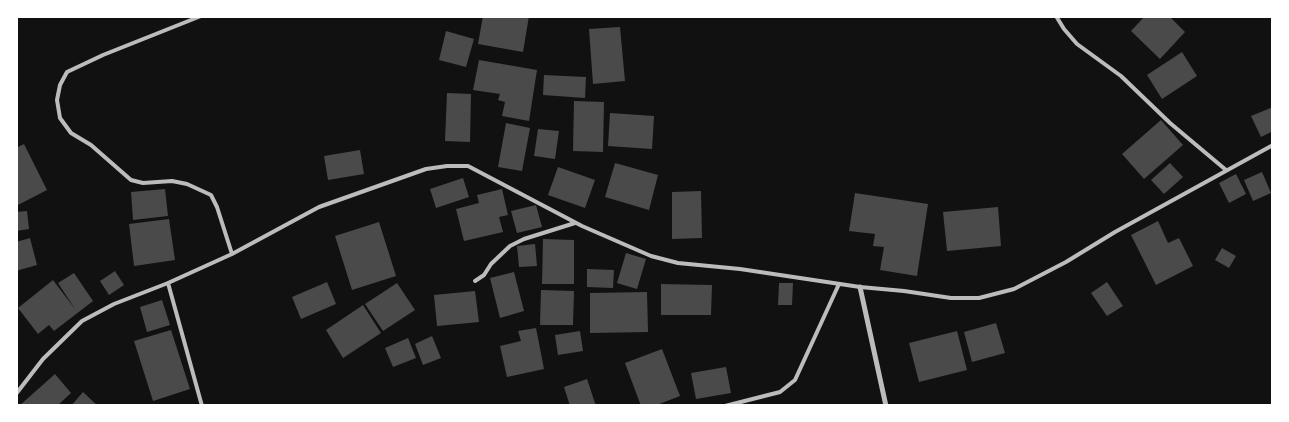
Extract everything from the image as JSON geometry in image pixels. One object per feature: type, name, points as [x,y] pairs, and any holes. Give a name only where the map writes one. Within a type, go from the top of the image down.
[{"type":"street","points":[[860,287],[886,406]]},
{"type":"lane","points":[[202,16],[103,55],[67,72],[60,85],[57,100],[60,118],[71,134],[91,145],[131,180],[143,183],[172,181],[187,184],[210,195],[217,207],[232,254]]},
{"type":"lane","points":[[1056,16],[1077,44],[1121,76],[1170,123],[1226,170]]},
{"type":"lane","points":[[16,394],[44,359],[82,321],[114,304],[232,254],[319,207],[426,169],[468,166],[575,223],[651,256],[678,262],[740,269],[860,287],[904,290],[951,298],[979,298],[1014,289],[1066,262],[1115,232],[1273,145]]},
{"type":"lane","points":[[475,281],[484,275],[491,264],[510,246],[524,239],[575,223]]},
{"type":"lane","points":[[168,282],[202,406]]},
{"type":"lane","points":[[725,406],[780,392],[795,380],[839,284]]},
{"type":"building","points":[[483,16],[529,16],[523,52],[478,44]]},
{"type":"building","points":[[1145,16],[1169,16],[1185,32],[1160,59],[1131,31]]},
{"type":"building","points":[[620,27],[625,81],[593,84],[589,29]]},
{"type":"building","points":[[446,31],[474,39],[466,67],[439,60]]},
{"type":"building","points":[[1182,52],[1197,76],[1162,99],[1147,75]]},
{"type":"building","points":[[479,60],[537,70],[529,121],[502,116],[505,102],[498,100],[500,94],[473,90]]},
{"type":"building","points":[[544,75],[586,77],[585,98],[543,95]]},
{"type":"building","points":[[447,93],[471,94],[470,142],[445,141]]},
{"type":"building","points":[[574,101],[604,102],[603,152],[573,151]]},
{"type":"building","points":[[1273,107],[1273,131],[1261,137],[1251,116]]},
{"type":"building","points":[[610,113],[654,116],[652,149],[608,146]]},
{"type":"building","points":[[1161,120],[1183,145],[1144,179],[1122,154]]},
{"type":"building","points":[[506,123],[530,128],[522,171],[498,167]]},
{"type":"building","points":[[538,129],[559,131],[555,159],[534,156]]},
{"type":"building","points":[[24,144],[47,190],[16,206],[16,148]]},
{"type":"building","points":[[360,150],[364,174],[328,180],[324,156]]},
{"type":"building","points":[[615,163],[658,175],[649,210],[605,197]]},
{"type":"building","points":[[1170,163],[1183,177],[1164,194],[1151,180]]},
{"type":"building","points":[[558,167],[595,180],[585,208],[548,195]]},
{"type":"building","points":[[1262,172],[1271,193],[1253,201],[1244,180]]},
{"type":"building","points":[[1236,174],[1246,194],[1229,203],[1219,183]]},
{"type":"building","points":[[463,178],[469,197],[436,208],[430,189]]},
{"type":"building","points":[[165,189],[168,216],[133,220],[131,192]]},
{"type":"building","points":[[502,189],[508,215],[499,217],[503,232],[464,241],[456,209],[479,203],[477,195]]},
{"type":"building","points":[[701,191],[702,238],[672,239],[672,192]]},
{"type":"building","points":[[855,193],[928,204],[917,276],[880,270],[884,247],[873,246],[875,234],[849,231]]},
{"type":"building","points":[[536,205],[542,227],[517,233],[511,211]]},
{"type":"building","points":[[998,207],[1001,246],[947,251],[943,212]]},
{"type":"building","points":[[27,211],[29,229],[16,231],[16,212]]},
{"type":"building","points":[[169,219],[175,260],[134,266],[129,224]]},
{"type":"building","points":[[1158,221],[1168,243],[1179,238],[1193,266],[1156,285],[1131,235]]},
{"type":"building","points":[[379,222],[396,276],[352,290],[335,236]]},
{"type":"building","points":[[30,238],[37,265],[16,271],[16,242]]},
{"type":"building","points":[[543,239],[574,240],[574,284],[542,284]]},
{"type":"building","points":[[535,244],[537,266],[519,267],[517,246]]},
{"type":"building","points":[[1222,248],[1236,256],[1229,268],[1215,260]]},
{"type":"building","points":[[626,253],[646,259],[637,289],[617,283]]},
{"type":"building","points":[[587,269],[614,270],[613,288],[587,287]]},
{"type":"building","points":[[115,271],[124,285],[109,295],[100,281]]},
{"type":"building","points":[[514,272],[524,311],[500,318],[490,278]]},
{"type":"building","points":[[74,273],[93,301],[54,331],[49,325],[38,334],[18,308],[53,280],[75,309],[58,283]]},
{"type":"building","points":[[327,282],[336,304],[301,319],[292,297]]},
{"type":"building","points":[[1107,282],[1123,306],[1107,316],[1091,293]]},
{"type":"building","points":[[397,283],[415,310],[383,331],[365,304]]},
{"type":"building","points":[[779,283],[793,283],[792,305],[778,305]]},
{"type":"building","points":[[661,284],[712,285],[711,315],[661,315]]},
{"type":"building","points":[[541,290],[574,291],[573,325],[540,325]]},
{"type":"building","points":[[475,291],[479,322],[437,326],[434,295]]},
{"type":"building","points":[[647,292],[648,332],[590,333],[590,293]]},
{"type":"building","points":[[162,300],[170,325],[147,332],[140,307]]},
{"type":"building","points":[[363,305],[381,333],[343,358],[326,330]]},
{"type":"building","points":[[996,323],[1005,353],[972,362],[964,332]]},
{"type":"building","points":[[536,328],[544,369],[507,377],[500,346],[521,341],[518,331]]},
{"type":"building","points":[[171,330],[190,389],[153,401],[134,341]]},
{"type":"building","points":[[580,331],[583,351],[558,355],[555,335]]},
{"type":"building","points":[[957,331],[967,370],[919,382],[909,343]]},
{"type":"building","points":[[432,336],[441,358],[423,365],[415,344]]},
{"type":"building","points":[[408,338],[416,358],[393,367],[385,348]]},
{"type":"building","points":[[662,349],[680,396],[654,406],[641,406],[625,363]]},
{"type":"building","points":[[726,367],[731,393],[696,399],[691,373]]},
{"type":"building","points":[[55,374],[71,393],[57,406],[19,406]]},
{"type":"building","points":[[587,379],[596,406],[570,406],[564,387]]},
{"type":"building","points":[[83,392],[98,406],[71,406]]}]
